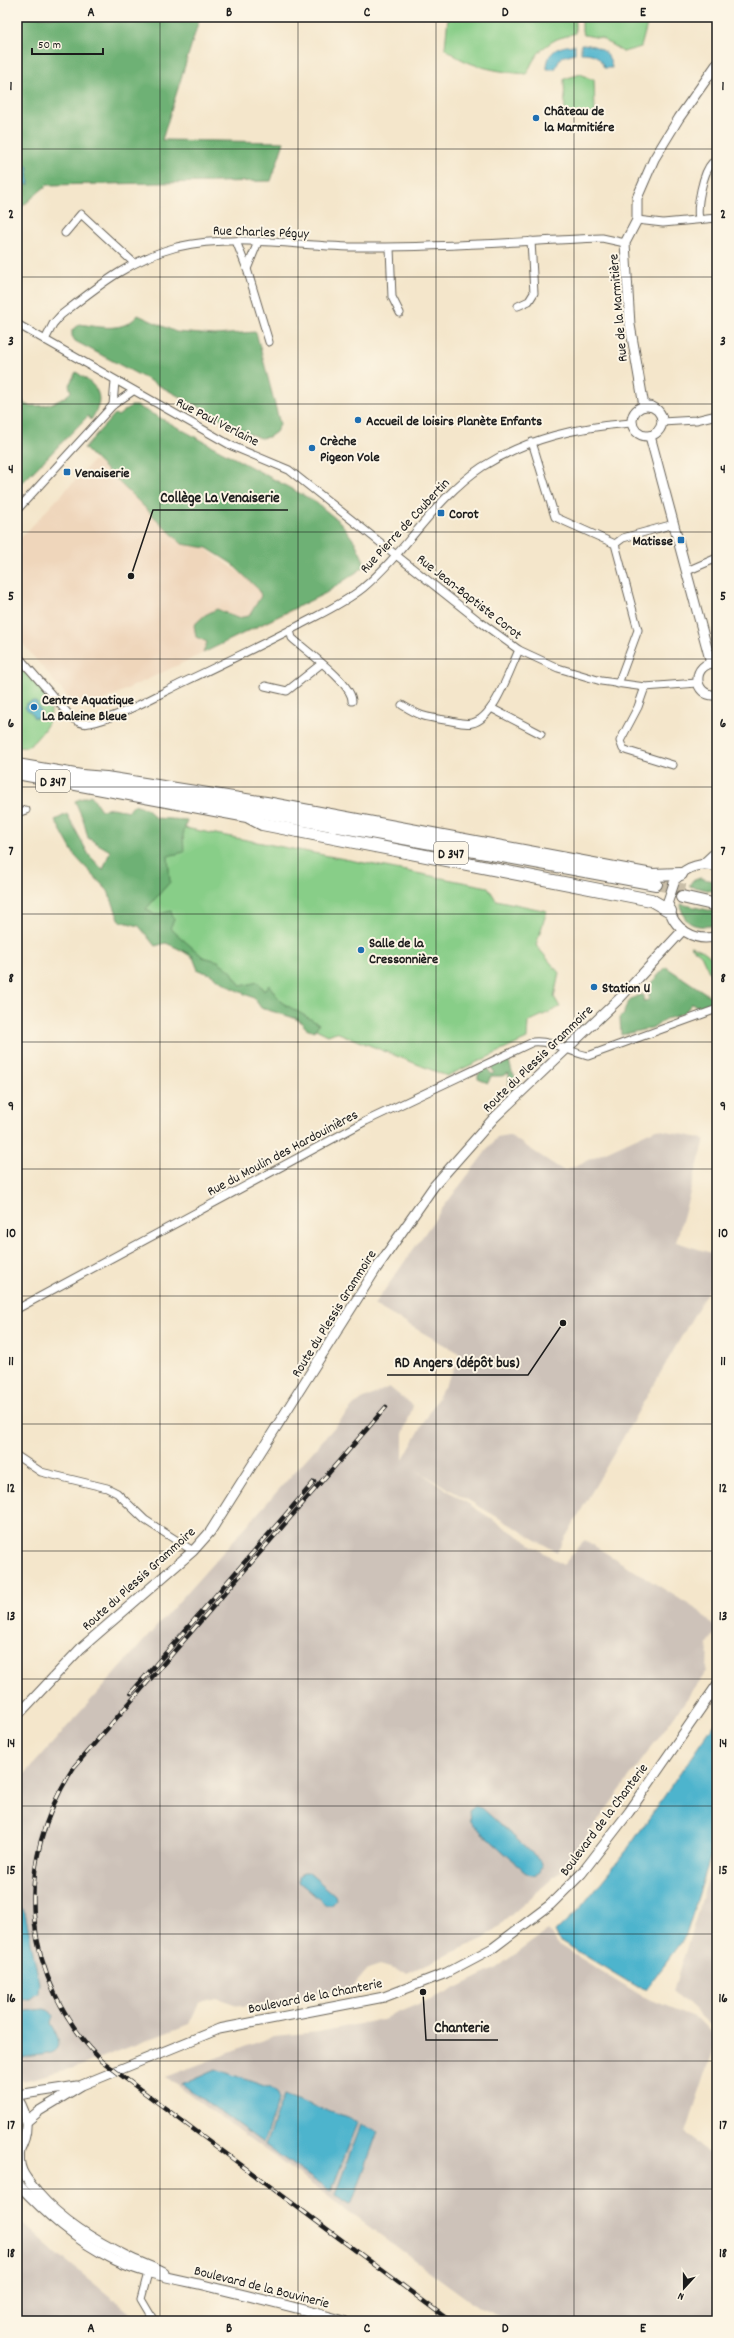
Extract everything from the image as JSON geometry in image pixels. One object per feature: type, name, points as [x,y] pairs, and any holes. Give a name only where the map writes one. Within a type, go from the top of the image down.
[{"type":"main road","points":[[17,765],[81,776],[106,778],[266,803],[652,875],[677,878]]},
{"type":"main road","name":"D 347","points":[[17,773],[247,816],[655,888],[106,784],[81,776]]},
{"type":"main road","points":[[247,816],[270,826],[651,900],[669,906]]},
{"type":"main road","points":[[717,898],[683,894],[717,905]]},
{"type":"street","name":"Rue de la Marmitière","points":[[644,406],[630,325],[625,243],[637,220],[637,198],[654,159],[679,118],[717,64]]},
{"type":"street","points":[[699,219],[697,212],[698,201],[708,169],[712,163],[717,162]]},
{"type":"street","points":[[65,233],[81,214],[133,262]]},
{"type":"street","points":[[637,220],[663,223],[717,218]]},
{"type":"street","name":"Rue Charles Péguy","points":[[45,340],[53,324],[61,315],[133,262],[164,251],[199,242],[236,241],[327,247],[390,248],[602,238],[625,243]]},
{"type":"street","points":[[236,241],[247,269],[268,342]]},
{"type":"street","points":[[518,306],[529,301],[534,293],[531,241]]},
{"type":"street","points":[[247,269],[258,242]]},
{"type":"street","points":[[390,248],[392,297],[400,313]]},
{"type":"street","name":"Rue Paul Verlaine","points":[[17,324],[115,381],[239,449],[270,460],[289,470],[396,555]]},
{"type":"street","points":[[113,405],[115,381]]},
{"type":"street","points":[[17,510],[113,405],[133,391]]},
{"type":"street","points":[[644,406],[657,410],[662,422],[658,431],[650,436],[637,433],[631,423],[634,413],[644,406]]},
{"type":"street","points":[[662,422],[696,420],[717,415]]},
{"type":"street","name":"Rue Pierre de Coubertin","points":[[17,655],[72,718],[80,723],[89,724],[100,720],[144,702],[320,615],[362,588],[396,555],[437,506],[457,487],[482,467],[506,453],[532,442],[580,429],[631,423]]},
{"type":"street","points":[[650,436],[714,663],[702,668],[699,672],[697,683],[706,694],[717,695]]},
{"type":"street","points":[[532,442],[555,517],[615,544]]},
{"type":"street","points":[[615,544],[623,538],[674,524]]},
{"type":"street","points":[[615,544],[638,630],[618,684]]},
{"type":"street","name":"Rue Jean-Baptiste Corot","points":[[396,555],[478,621],[519,650],[572,673],[618,684],[645,687],[697,683]]},
{"type":"street","points":[[687,571],[717,558]]},
{"type":"street","points":[[290,630],[292,638],[344,682],[352,694],[352,701]]},
{"type":"street","points":[[402,705],[422,717],[463,724],[474,723],[483,718],[491,708],[519,650]]},
{"type":"street","points":[[265,686],[287,692],[321,664]]},
{"type":"street","points":[[645,687],[638,707],[620,741],[623,748],[628,751],[673,765]]},
{"type":"street","points":[[491,708],[541,734]]},
{"type":"street","points":[[17,812],[26,810]]},
{"type":"street","points":[[702,865],[717,851]]},
{"type":"street","points":[[716,940],[692,936],[683,930],[675,922],[669,906],[677,878],[690,868],[702,865],[717,867]]},
{"type":"street","name":"Route du Plessis Grammoire","points":[[17,1716],[81,1648],[193,1551],[226,1508],[376,1269],[420,1204],[483,1130],[565,1049],[620,998],[683,930]]},
{"type":"street","name":"Rue du Moulin des Hardouinières","points":[[17,1309],[366,1121],[519,1048],[533,1042],[545,1041],[588,1056],[717,1008]]},
{"type":"street","points":[[17,1456],[41,1472],[107,1488],[117,1493],[145,1520],[193,1551]]},
{"type":"street","name":"Boulevard de la Chanterie","points":[[26,2122],[39,2111],[82,2085],[219,2029],[384,1997],[446,1973],[493,1948],[550,1905],[582,1873],[628,1812],[717,1685]]},
{"type":"street","name":"Boulevard de la Chanterie","points":[[17,2097],[82,2085]]},
{"type":"street","points":[[17,2097],[23,2108],[26,2122]]},
{"type":"street","name":"Boulevard de la Bouvinerie","points":[[26,2122],[25,2136],[19,2151],[18,2161],[21,2171],[49,2206],[74,2226],[101,2243],[173,2278]]},
{"type":"street","name":"Boulevard de la Bouvinerie","points":[[17,2184],[43,2211],[70,2233],[116,2261],[148,2273],[344,2321]]},
{"type":"street","points":[[148,2273],[141,2293],[141,2299],[154,2321]]},
{"type":"street","points":[[711,2321],[717,2319]]},
{"type":"shaded area","points":[[94,460],[193,540],[293,611],[91,706],[71,701],[17,637],[17,542]]},
{"type":"shaded area","points":[[656,1129],[705,1139],[676,1242],[717,1255],[717,1275],[557,1552],[413,1468],[563,1565],[585,1540],[699,1611],[717,1630],[708,1643],[707,1671],[562,1870],[485,1938],[407,1973],[380,1965],[368,1969],[351,1989],[243,2007],[217,1998],[209,2000],[199,2003],[189,2024],[80,2066],[23,2081],[17,2078],[17,1783],[356,1403],[389,1387],[413,1406],[403,1434],[403,1460],[462,1355],[374,1305],[442,1209],[497,1137],[509,1135],[564,1171]]},
{"type":"shaded area","points":[[717,1851],[717,2031],[673,1991]]},
{"type":"shaded area","points":[[548,1930],[557,1944],[642,1996],[698,2019],[717,2039],[686,2133],[717,2161],[717,2321],[509,2321],[478,2307],[166,2077],[274,2036],[319,2032],[383,2019],[456,1988],[495,1969]]},
{"type":"shaded area","points":[[17,2218],[47,2245],[130,2313],[124,2321],[17,2321]]},
{"type":"green space","points":[[17,17],[200,17],[162,140],[284,142],[271,181],[47,185],[17,211]]},
{"type":"green space","points":[[448,17],[575,17],[575,33],[557,39],[542,49],[532,63],[527,74],[506,72],[483,67],[462,60],[445,48]]},
{"type":"green space","points":[[582,17],[649,17],[641,47],[623,52],[601,38],[584,35],[582,31]]},
{"type":"green space","points":[[581,74],[590,79],[594,79],[595,113],[581,117],[565,113],[564,79]]},
{"type":"green space","points":[[138,315],[176,332],[215,335],[256,332],[280,424],[276,432],[269,437],[260,438],[250,434],[75,341],[72,336],[72,330],[79,324],[119,327],[132,321]]},
{"type":"green space","points":[[76,372],[89,382],[97,392],[99,398],[96,411],[91,420],[88,416],[17,488],[17,390],[25,405],[38,406],[50,404],[61,400],[71,392],[69,385]]},
{"type":"green space","points":[[131,406],[137,406],[314,501],[341,523],[355,542],[364,561],[364,567],[326,593],[203,653],[207,642],[196,637],[194,625],[205,615],[217,609],[237,618],[249,616],[261,596],[259,590],[231,563],[207,548],[182,544],[84,448],[115,414],[118,416]]},
{"type":"green space","name":"Centre Aquatique La Baleine Bleue","points":[[17,664],[42,690],[51,706],[51,715],[47,725],[29,746],[24,747],[17,747]]},
{"type":"green space","points":[[91,795],[101,810],[112,808],[129,811],[134,805],[148,809],[155,818],[187,820],[183,835],[184,852],[168,856],[170,882],[146,909],[155,915],[171,911],[174,920],[170,928],[203,957],[218,961],[231,971],[241,986],[258,982],[264,991],[269,985],[281,1002],[319,1024],[314,1031],[306,1028],[298,1019],[261,1008],[254,998],[234,989],[210,974],[198,970],[192,955],[166,943],[155,946],[139,926],[120,921],[108,891],[75,856],[55,820],[67,814],[89,855],[103,870],[110,851],[88,838],[83,819],[75,801]]},
{"type":"green space","name":"Salle de la Cressonnière","points":[[185,828],[488,887],[496,900],[547,911],[536,945],[559,973],[554,997],[560,1007],[528,1022],[527,1039],[447,1076],[336,1032],[328,1035],[261,1002],[127,915]]},
{"type":"green space","points":[[700,878],[717,882],[717,892],[689,886],[692,881]]},
{"type":"green space","points":[[681,904],[717,912],[717,924],[711,926],[698,926],[688,922],[682,912]]},
{"type":"green space","points":[[690,946],[700,949],[709,955],[715,964],[717,975],[709,972],[701,955]]},
{"type":"green space","points":[[666,967],[716,1000],[700,1009],[692,1003],[686,1011],[674,1017],[665,1019],[655,1027],[621,1035],[620,1018],[624,1014],[624,1010],[628,1003],[633,998],[640,995],[644,995],[643,1001],[649,1000],[649,985]]},
{"type":"green space","points":[[509,1061],[512,1072],[520,1083],[512,1090],[509,1085],[509,1073],[502,1076],[491,1076],[488,1083],[478,1079],[478,1075],[483,1068],[488,1069],[491,1074],[494,1073],[491,1068],[494,1065]]},
{"type":"water","points":[[581,44],[593,46],[606,53],[611,62],[612,68],[604,68],[601,61],[596,56],[581,53]]},
{"type":"water","points":[[575,45],[575,53],[561,57],[555,69],[547,69],[551,54],[559,48]]},
{"type":"water","points":[[17,160],[28,167],[29,185],[17,182]]},
{"type":"water","points":[[33,701],[37,703],[41,713],[38,718],[33,717],[32,713],[25,708],[26,704]]},
{"type":"water","points":[[715,1723],[717,1723],[717,1836],[686,1935],[646,1989],[637,1987],[559,1940],[555,1932],[581,1907],[627,1850]]},
{"type":"water","points":[[475,1806],[482,1808],[541,1861],[543,1867],[537,1874],[528,1874],[470,1822],[469,1811]]},
{"type":"water","points":[[303,1872],[308,1872],[335,1895],[336,1899],[331,1905],[326,1905],[299,1882],[299,1877]]},
{"type":"water","points":[[17,1906],[25,1912],[39,1982],[38,1993],[30,1999],[17,1999]]},
{"type":"water","points":[[44,2009],[50,2011],[53,2016],[51,2024],[59,2045],[56,2051],[17,2061],[17,2012]]},
{"type":"water","points":[[216,2069],[270,2088],[277,2094],[279,2100],[263,2143],[182,2084]]},
{"type":"water","points":[[284,2095],[358,2122],[331,2192],[265,2145]]},
{"type":"water","points":[[361,2124],[378,2131],[352,2203],[350,2204],[335,2195]]},
{"type":"tunnel","points":[[656,884],[685,890]]},
{"type":"railway","points":[[386,1407],[74,1767],[54,1804],[41,1842],[34,1881],[34,1920],[41,1958],[55,1994],[75,2029],[102,2061],[450,2321]]},
{"type":"railway","points":[[131,1693],[314,1482]]},
{"type":"place","name":"Château de la Marmitiére","points":[[536,118]]},
{"type":"place","name":"Accueil de loisirs Planète Enfants","points":[[358,420]]},
{"type":"place","name":"Crèche Pigeon Vole","points":[[312,448]]},
{"type":"place","name":"Venaiserie","points":[[67,472]]},
{"type":"place","name":"Corot","points":[[441,513]]},
{"type":"place","name":"Matisse","points":[[681,540]]},
{"type":"place","name":"Collège La Venaiserie","points":[[131,576]]},
{"type":"place","name":"Centre Aquatique La Baleine Bleue","points":[[34,707]]},
{"type":"place","name":"Salle de la Cressonnière","points":[[361,950]]},
{"type":"place","name":"Station U","points":[[594,987]]},
{"type":"place","name":"RD Angers (dépôt bus)","points":[[563,1323]]},
{"type":"place","name":"Chanterie","points":[[423,1992]]}]
